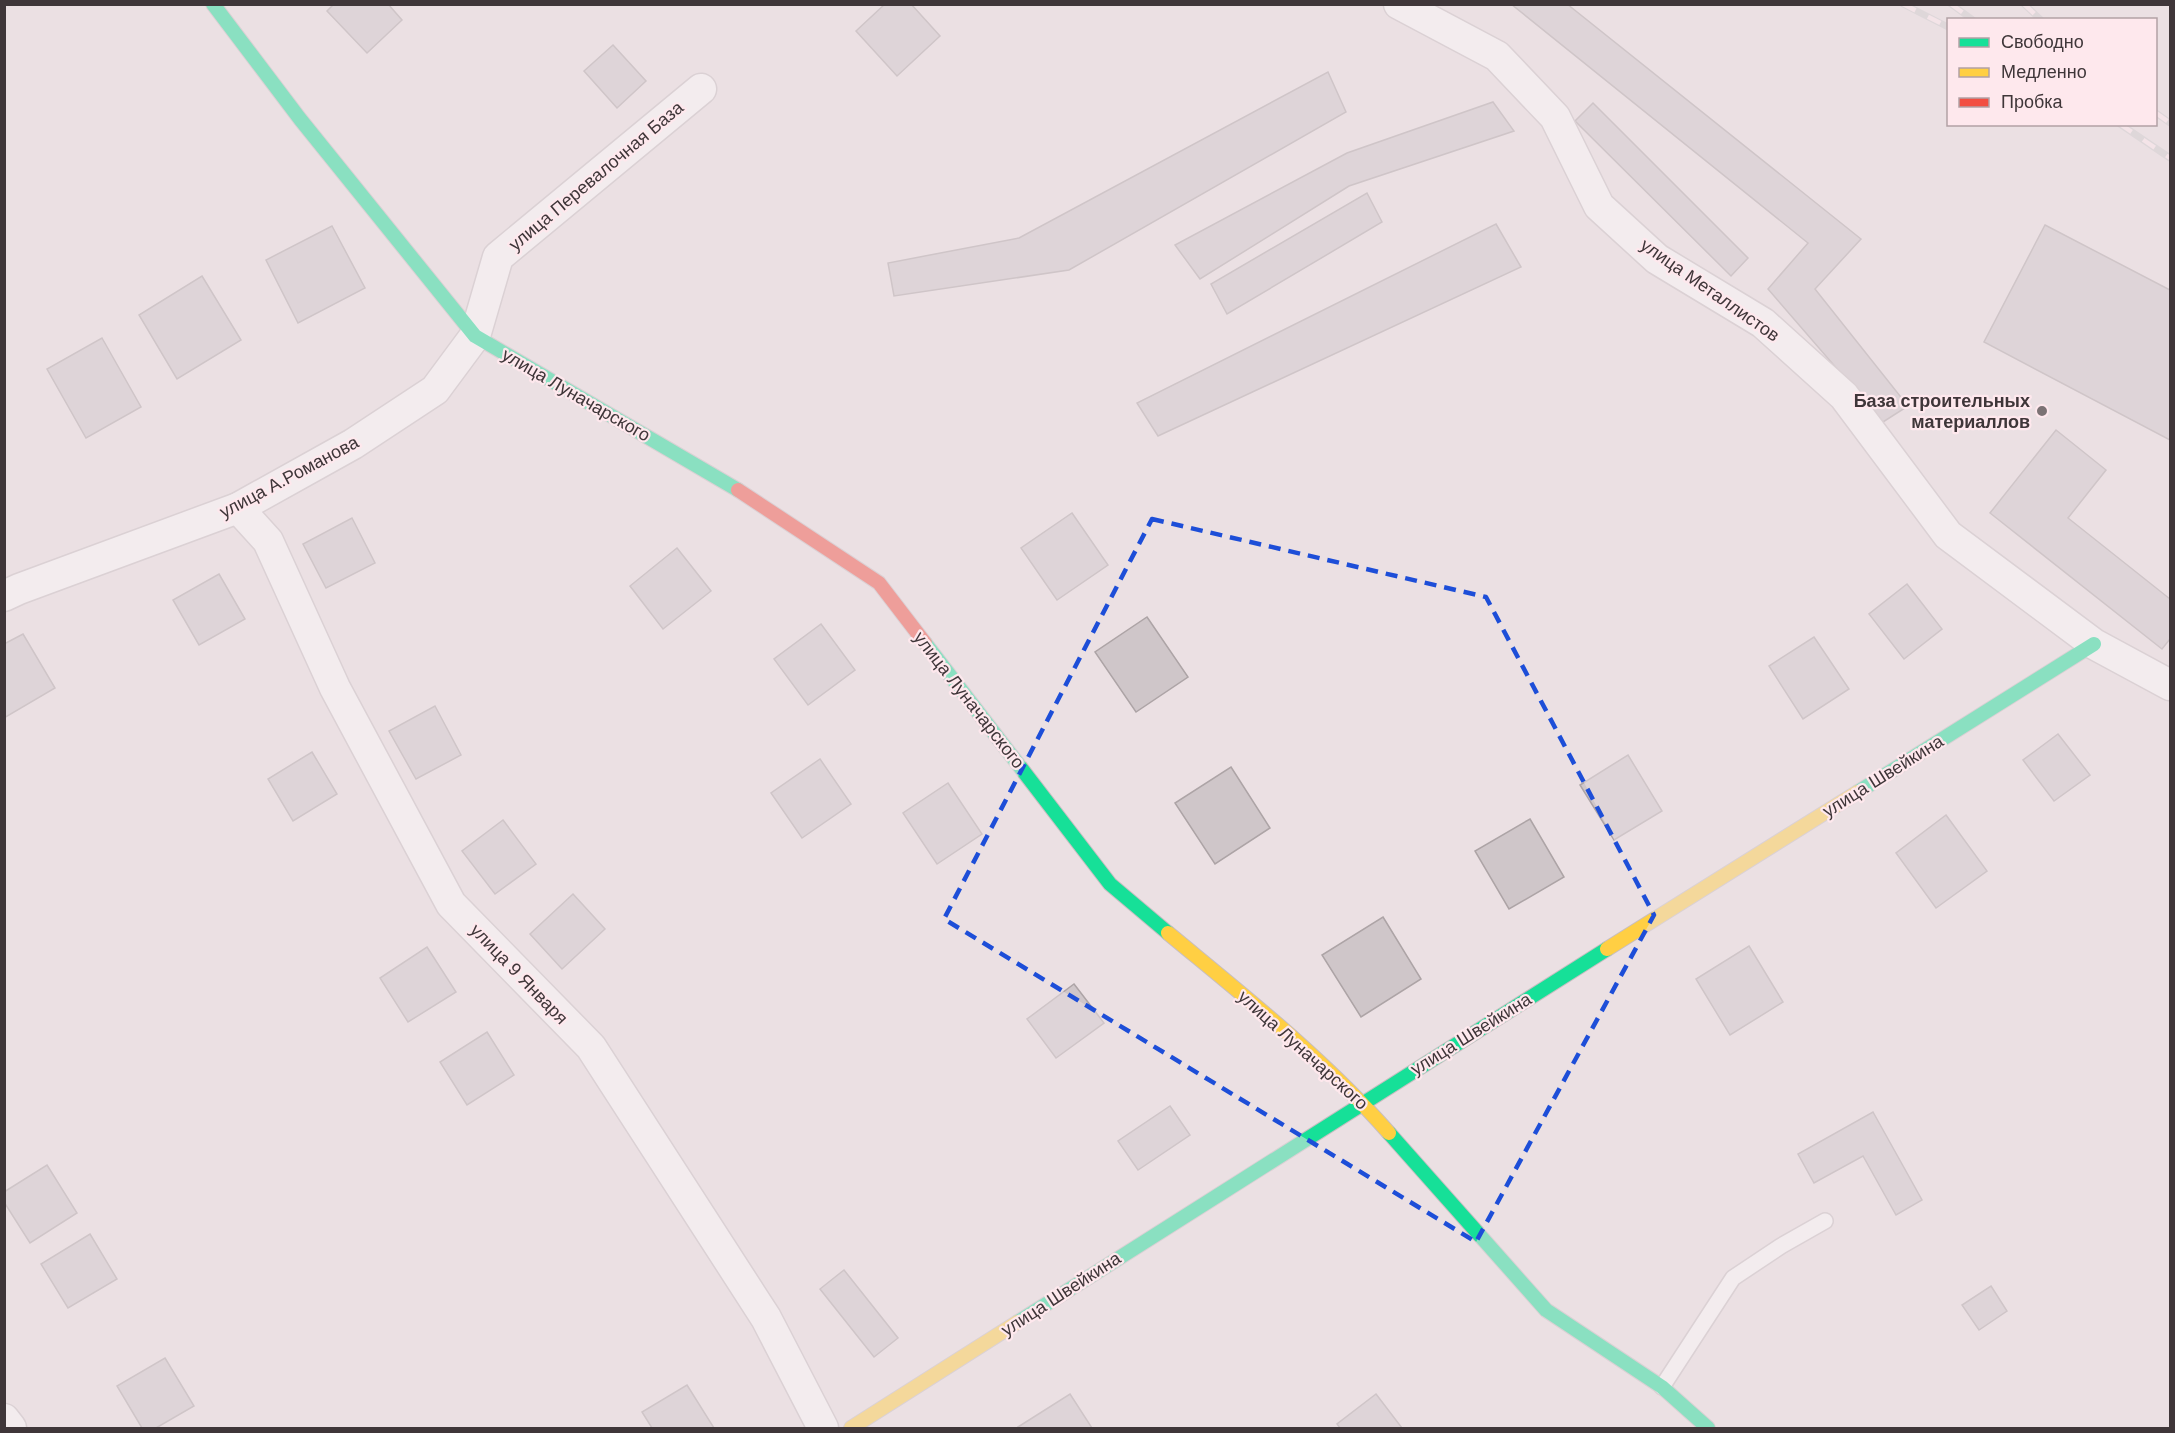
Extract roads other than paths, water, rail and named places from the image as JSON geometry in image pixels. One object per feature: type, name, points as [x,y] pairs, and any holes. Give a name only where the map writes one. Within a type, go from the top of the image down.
[{"type":"street","name":"улица Луначарского","points":[[213,4],[307,128],[474,336],[750,496],[879,583],[1110,884],[1299,1042],[1362,1102],[1546,1310],[1662,1387],[1708,1428]]},
{"type":"street","name":"улица Металлистов","points":[[1399,4],[1497,56],[1555,117],[1599,206],[1657,259],[1763,323],[1844,396],[1948,535],[2094,644],[2170,685]]},
{"type":"street","name":"улица Перевалочная База","points":[[474,336],[498,257],[701,89]]},
{"type":"street","name":"улица А.Романова","points":[[4,596],[238,508],[353,444],[435,390],[474,336]]},
{"type":"street","name":"улица 9 Января","points":[[238,508],[268,541],[335,688],[451,904],[591,1047],[766,1318],[823,1428]]},
{"type":"street","name":"улица Швейкина","points":[[851,1428],[1362,1102],[2094,644]]},
{"type":"street","points":[[4,1419],[11,1428]]},
{"type":"lane","points":[[1662,1387],[1733,1278],[1781,1245],[1825,1221]]},
{"type":"railway","points":[[1903,4],[1947,26]]},
{"type":"railway","points":[[1951,4],[1970,18]]},
{"type":"railway","points":[[2024,4],[2039,18]]},
{"type":"railway","points":[[2157,114],[2170,123]]},
{"type":"railway","points":[[2123,126],[2170,158]]},
{"type":"place","name":"База cтроительных материаллов","points":[[2042,411]]}]
